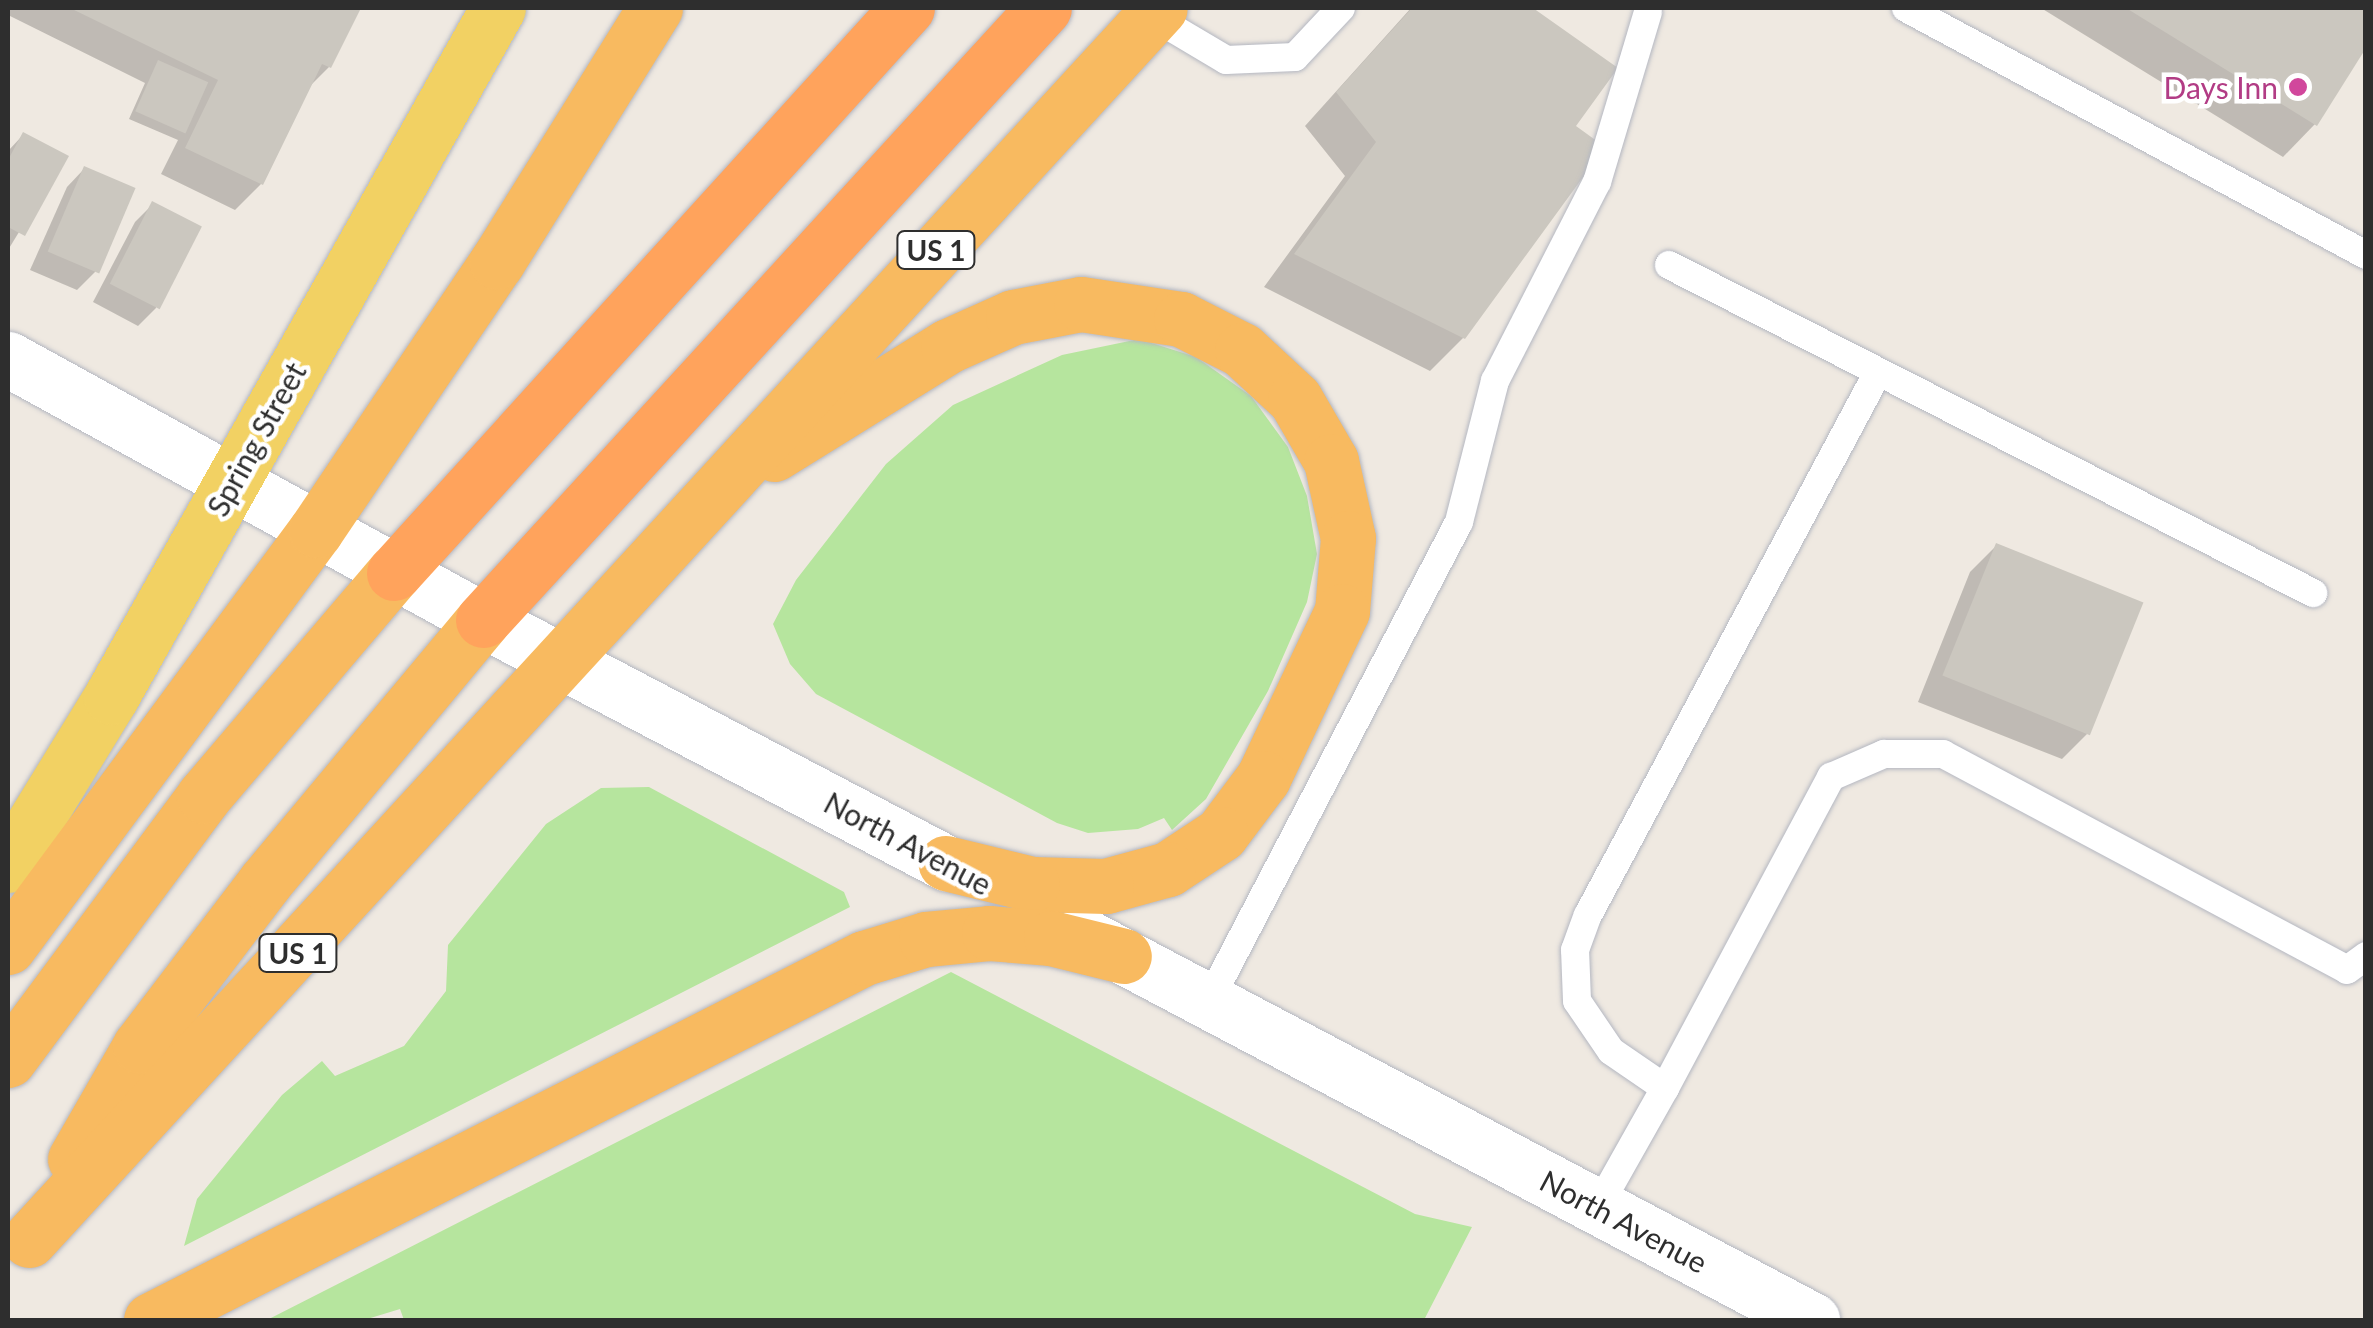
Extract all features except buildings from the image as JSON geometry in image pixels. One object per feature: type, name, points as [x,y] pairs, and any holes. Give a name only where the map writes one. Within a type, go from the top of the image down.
[{"type":"highway","points":[[8,947],[316,530],[540,192],[655,8]]},
{"type":"highway","points":[[540,192],[684,8]]},
{"type":"highway","points":[[8,1060],[204,796],[394,573],[907,8]]},
{"type":"highway","points":[[18,1254],[140,1046],[264,883],[482,620],[1044,8]]},
{"type":"highway","name":"US 1","points":[[18,1254],[712,492],[1156,12]]},
{"type":"highway","points":[[712,492],[948,346],[1013,318],[1081,304],[1148,310],[1214,332],[1272,373],[1316,429],[1331,461],[1348,538],[1342,611],[1318,675],[1244,807],[1197,854],[1122,883],[1032,884],[946,863]]},
{"type":"highway","points":[[151,1320],[878,953],[926,939],[989,932],[1051,938],[1124,956]]},
{"type":"main road","name":"Spring Street","points":[[8,865],[231,484],[498,8]]},
{"type":"main road","name":"North Avenue","points":[[8,359],[482,620],[1812,1320]]},
{"type":"lane","points":[[1156,12],[1226,60],[1296,57],[1341,8]]},
{"type":"lane","points":[[1906,8],[2366,255]]},
{"type":"lane","points":[[1209,1001],[1459,522],[1495,381],[1597,182],[1647,9]]},
{"type":"lane","points":[[1668,266],[2312,593]]},
{"type":"lane","points":[[1664,1088],[1611,1052],[1578,1001],[1576,950],[1588,915],[1878,372]]},
{"type":"lane","points":[[1598,1207],[1832,777],[1884,754],[1943,754],[2348,970],[2366,956]]},
{"type":"green space","points":[[1139,339],[1196,357],[1251,396],[1288,447],[1307,496],[1317,554],[1307,602],[1268,691],[1206,799],[1172,830],[1164,818],[1138,829],[1088,833],[1057,823],[816,694],[790,664],[773,624],[796,580],[886,464],[953,405],[1062,355]]},
{"type":"green space","points":[[649,787],[844,892],[850,907],[184,1246],[197,1199],[282,1095],[322,1061],[335,1076],[404,1046],[446,991],[448,945],[546,824],[601,788]]},
{"type":"green space","points":[[951,972],[1415,1214],[1472,1227],[1424,1320],[404,1320],[400,1309],[364,1320],[267,1320]]},
{"type":"place","name":"Days Inn","points":[[2298,87]]}]
